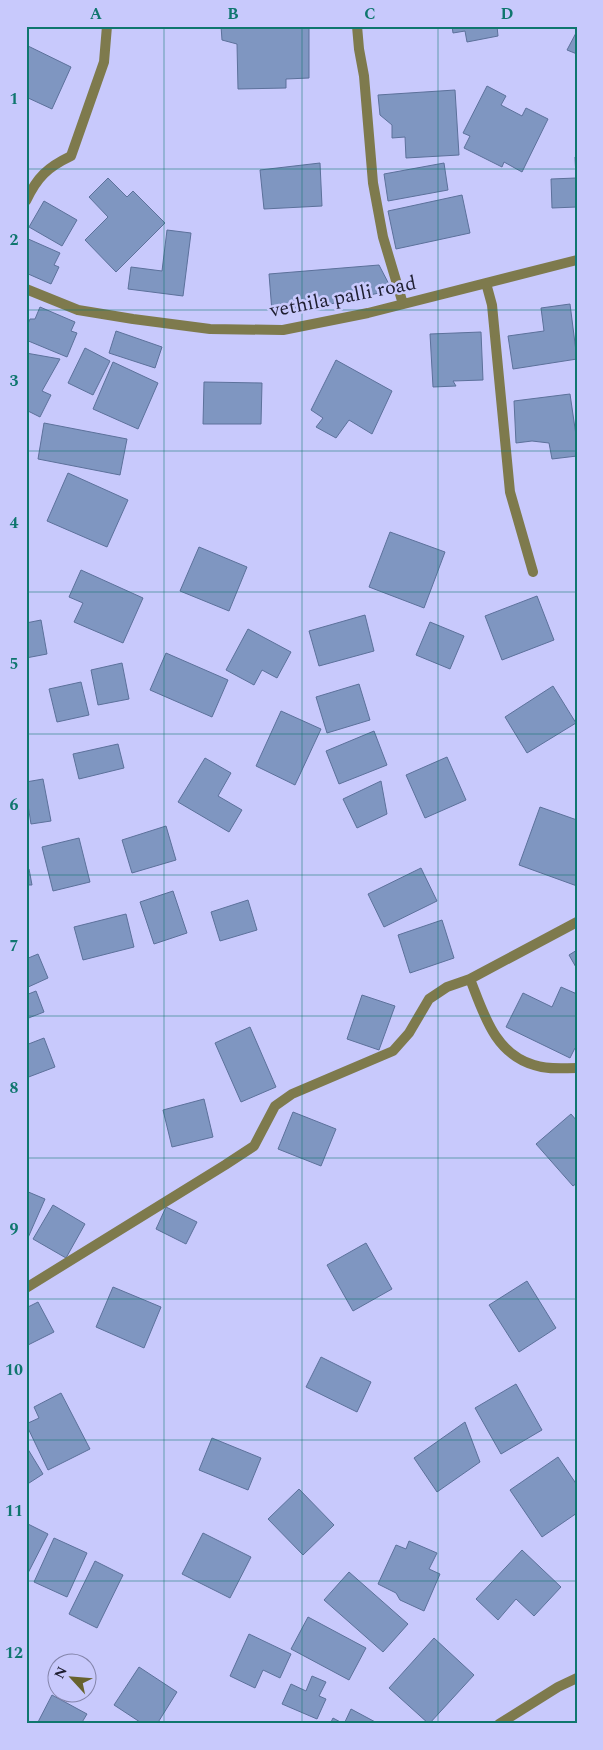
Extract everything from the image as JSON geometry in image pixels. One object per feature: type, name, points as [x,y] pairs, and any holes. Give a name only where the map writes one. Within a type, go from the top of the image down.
[{"type":"street","points":[[26,201],[33,186],[52,165],[71,156],[104,62],[107,26]]},
{"type":"street","points":[[357,26],[364,76],[373,183],[383,238],[403,304]]},
{"type":"street","name":"vethila palli road","points":[[26,289],[78,310],[133,319],[210,329],[283,330],[403,304],[577,260]]},
{"type":"street","points":[[486,283],[492,305],[510,492],[533,572]]},
{"type":"street","points":[[26,1288],[254,1146],[275,1106],[292,1094],[394,1051],[409,1033],[429,999],[447,987],[470,979],[577,922]]},
{"type":"street","points":[[470,979],[490,1027],[499,1042],[515,1056],[534,1066],[577,1068]]},
{"type":"street","points":[[498,1724],[513,1720],[558,1687],[577,1678]]},
{"type":"building","points":[[221,26],[309,26],[309,78],[286,79],[286,88],[238,89],[237,44],[222,40]]},
{"type":"building","points":[[452,26],[497,26],[498,36],[467,42],[465,31],[453,33]]},
{"type":"building","points":[[577,31],[577,54],[567,50]]},
{"type":"building","points":[[26,45],[71,67],[52,109],[26,97]]},
{"type":"building","points":[[487,86],[506,96],[501,105],[522,116],[526,108],[548,119],[522,172],[504,162],[502,167],[464,148],[470,136],[463,133]]},
{"type":"building","points":[[455,90],[459,155],[406,158],[405,137],[392,138],[392,125],[380,115],[378,95]]},
{"type":"building","points":[[577,156],[577,207],[552,208],[551,179],[576,178],[575,157]]},
{"type":"building","points":[[320,163],[322,206],[264,209],[260,170]]},
{"type":"building","points":[[444,163],[448,190],[388,201],[384,174]]},
{"type":"building","points":[[108,178],[127,197],[133,191],[165,223],[116,272],[85,240],[108,217],[89,197]]},
{"type":"building","points":[[462,195],[470,233],[396,249],[388,211]]},
{"type":"building","points":[[44,201],[77,220],[62,246],[29,227]]},
{"type":"building","points":[[167,230],[191,233],[183,296],[128,289],[131,267],[162,271]]},
{"type":"building","points":[[26,238],[60,253],[54,265],[59,267],[51,284],[26,273]]},
{"type":"building","points":[[379,265],[392,290],[304,310],[272,312],[269,274]]},
{"type":"building","points":[[570,304],[577,359],[513,369],[508,336],[544,331],[541,308]]},
{"type":"building","points":[[40,307],[75,322],[71,331],[77,333],[67,357],[26,340],[26,329],[30,319],[35,319]]},
{"type":"building","points":[[116,331],[162,347],[155,368],[109,353]]},
{"type":"building","points":[[481,332],[483,380],[453,381],[456,386],[433,387],[430,334]]},
{"type":"building","points":[[85,348],[110,361],[93,395],[68,383]]},
{"type":"building","points":[[26,353],[60,359],[42,391],[51,395],[40,417],[26,410]]},
{"type":"building","points":[[336,360],[392,391],[372,434],[349,420],[336,438],[316,427],[323,418],[311,410]]},
{"type":"building","points":[[113,362],[158,383],[138,429],[93,409]]},
{"type":"building","points":[[204,382],[262,383],[261,424],[203,424]]},
{"type":"building","points":[[570,394],[577,442],[577,456],[552,459],[549,443],[532,441],[516,443],[514,401]]},
{"type":"building","points":[[44,423],[127,439],[120,475],[38,459]]},
{"type":"building","points":[[68,473],[128,500],[107,547],[47,521]]},
{"type":"building","points":[[390,532],[445,552],[424,608],[369,587]]},
{"type":"building","points":[[199,547],[247,567],[229,611],[180,591]]},
{"type":"building","points":[[81,570],[143,598],[123,643],[74,622],[83,603],[69,597]]},
{"type":"building","points":[[537,596],[554,640],[502,660],[485,616]]},
{"type":"building","points":[[365,615],[374,651],[319,666],[309,631]]},
{"type":"building","points":[[41,620],[47,654],[26,658],[26,623]]},
{"type":"building","points":[[430,622],[464,636],[450,669],[416,655]]},
{"type":"building","points":[[248,629],[291,652],[277,678],[262,670],[254,685],[226,670]]},
{"type":"building","points":[[166,653],[228,680],[212,717],[150,690]]},
{"type":"building","points":[[122,663],[129,699],[98,705],[91,670]]},
{"type":"building","points":[[81,682],[89,715],[57,722],[49,689]]},
{"type":"building","points":[[359,684],[370,720],[327,733],[316,697]]},
{"type":"building","points":[[553,686],[576,723],[527,753],[505,717]]},
{"type":"building","points":[[281,711],[321,729],[295,785],[256,766]]},
{"type":"building","points":[[374,731],[387,765],[339,784],[326,751]]},
{"type":"building","points":[[118,744],[124,768],[79,779],[73,754]]},
{"type":"building","points":[[447,757],[466,800],[425,818],[406,775]]},
{"type":"building","points":[[205,758],[231,773],[218,796],[242,810],[229,832],[178,802]]},
{"type":"building","points":[[43,779],[51,821],[31,824],[28,805],[26,805],[26,782]]},
{"type":"building","points":[[381,781],[387,814],[357,828],[343,799]]},
{"type":"building","points":[[540,807],[577,820],[577,886],[519,865]]},
{"type":"building","points":[[166,826],[176,860],[132,873],[122,840]]},
{"type":"building","points":[[79,838],[90,882],[53,891],[42,847]]},
{"type":"building","points":[[421,868],[437,901],[384,927],[368,894]]},
{"type":"building","points":[[26,869],[29,869],[32,885],[26,885]]},
{"type":"building","points":[[173,891],[187,933],[154,944],[140,902]]},
{"type":"building","points":[[248,900],[257,930],[220,941],[211,912]]},
{"type":"building","points":[[126,914],[134,947],[83,960],[74,927]]},
{"type":"building","points":[[442,920],[454,958],[410,973],[398,935]]},
{"type":"building","points":[[577,950],[577,969],[569,955]]},
{"type":"building","points":[[38,954],[48,978],[26,988],[26,959]]},
{"type":"building","points":[[561,987],[577,994],[577,1049],[575,1048],[570,1058],[506,1027],[523,993],[552,1007]]},
{"type":"building","points":[[36,991],[44,1012],[26,1019],[26,995]]},
{"type":"building","points":[[362,995],[395,1006],[379,1050],[347,1039]]},
{"type":"building","points":[[250,1027],[276,1087],[241,1102],[215,1043]]},
{"type":"building","points":[[44,1038],[55,1067],[26,1078],[26,1045]]},
{"type":"building","points":[[204,1099],[213,1137],[172,1147],[163,1110]]},
{"type":"building","points":[[293,1112],[336,1129],[321,1166],[278,1149]]},
{"type":"building","points":[[571,1114],[577,1121],[577,1156],[575,1158],[577,1160],[577,1183],[573,1186],[536,1144]]},
{"type":"building","points":[[26,1191],[45,1199],[27,1240],[26,1240]]},
{"type":"building","points":[[53,1205],[85,1224],[66,1258],[33,1239]]},
{"type":"building","points":[[166,1207],[197,1222],[186,1244],[156,1229]]},
{"type":"building","points":[[366,1243],[392,1289],[353,1311],[327,1265]]},
{"type":"building","points":[[527,1281],[556,1328],[519,1352],[489,1305]]},
{"type":"building","points":[[113,1287],[161,1307],[144,1348],[96,1327]]},
{"type":"building","points":[[38,1302],[54,1332],[26,1346],[26,1308]]},
{"type":"building","points":[[321,1357],[371,1382],[357,1412],[306,1387]]},
{"type":"building","points":[[516,1384],[542,1430],[501,1454],[475,1408]]},
{"type":"building","points":[[61,1393],[90,1449],[48,1470],[26,1424],[39,1418],[34,1407]]},
{"type":"building","points":[[465,1422],[480,1462],[437,1492],[414,1458]]},
{"type":"building","points":[[212,1438],[261,1458],[248,1490],[199,1470]]},
{"type":"building","points":[[26,1446],[43,1474],[26,1485]]},
{"type":"building","points":[[558,1457],[577,1485],[577,1513],[542,1537],[510,1490]]},
{"type":"building","points":[[299,1489],[334,1525],[303,1555],[268,1519]]},
{"type":"building","points":[[26,1523],[48,1534],[27,1575],[26,1575]]},
{"type":"building","points":[[203,1533],[251,1557],[230,1598],[182,1574]]},
{"type":"building","points":[[54,1538],[87,1553],[67,1597],[34,1582]]},
{"type":"building","points":[[409,1541],[437,1553],[429,1569],[440,1574],[424,1611],[400,1600],[396,1593],[378,1584],[396,1545],[406,1549]]},
{"type":"building","points":[[522,1550],[561,1587],[534,1616],[516,1599],[498,1620],[476,1599]]},
{"type":"building","points":[[95,1561],[123,1575],[97,1628],[69,1614]]},
{"type":"building","points":[[349,1572],[408,1624],[383,1652],[324,1600]]},
{"type":"building","points":[[308,1617],[366,1648],[349,1680],[291,1649]]},
{"type":"building","points":[[249,1634],[291,1654],[280,1678],[263,1670],[255,1688],[230,1676]]},
{"type":"building","points":[[434,1638],[474,1675],[429,1724],[389,1688]]},
{"type":"building","points":[[139,1667],[177,1692],[157,1724],[143,1724],[114,1705]]},
{"type":"building","points":[[312,1676],[326,1682],[319,1696],[326,1699],[317,1719],[282,1704],[291,1684],[306,1691]]},
{"type":"building","points":[[48,1702],[65,1702],[87,1714],[81,1724],[37,1724]]},
{"type":"building","points":[[351,1709],[379,1724],[344,1724]]},
{"type":"building","points":[[333,1718],[344,1724],[330,1724]]}]
